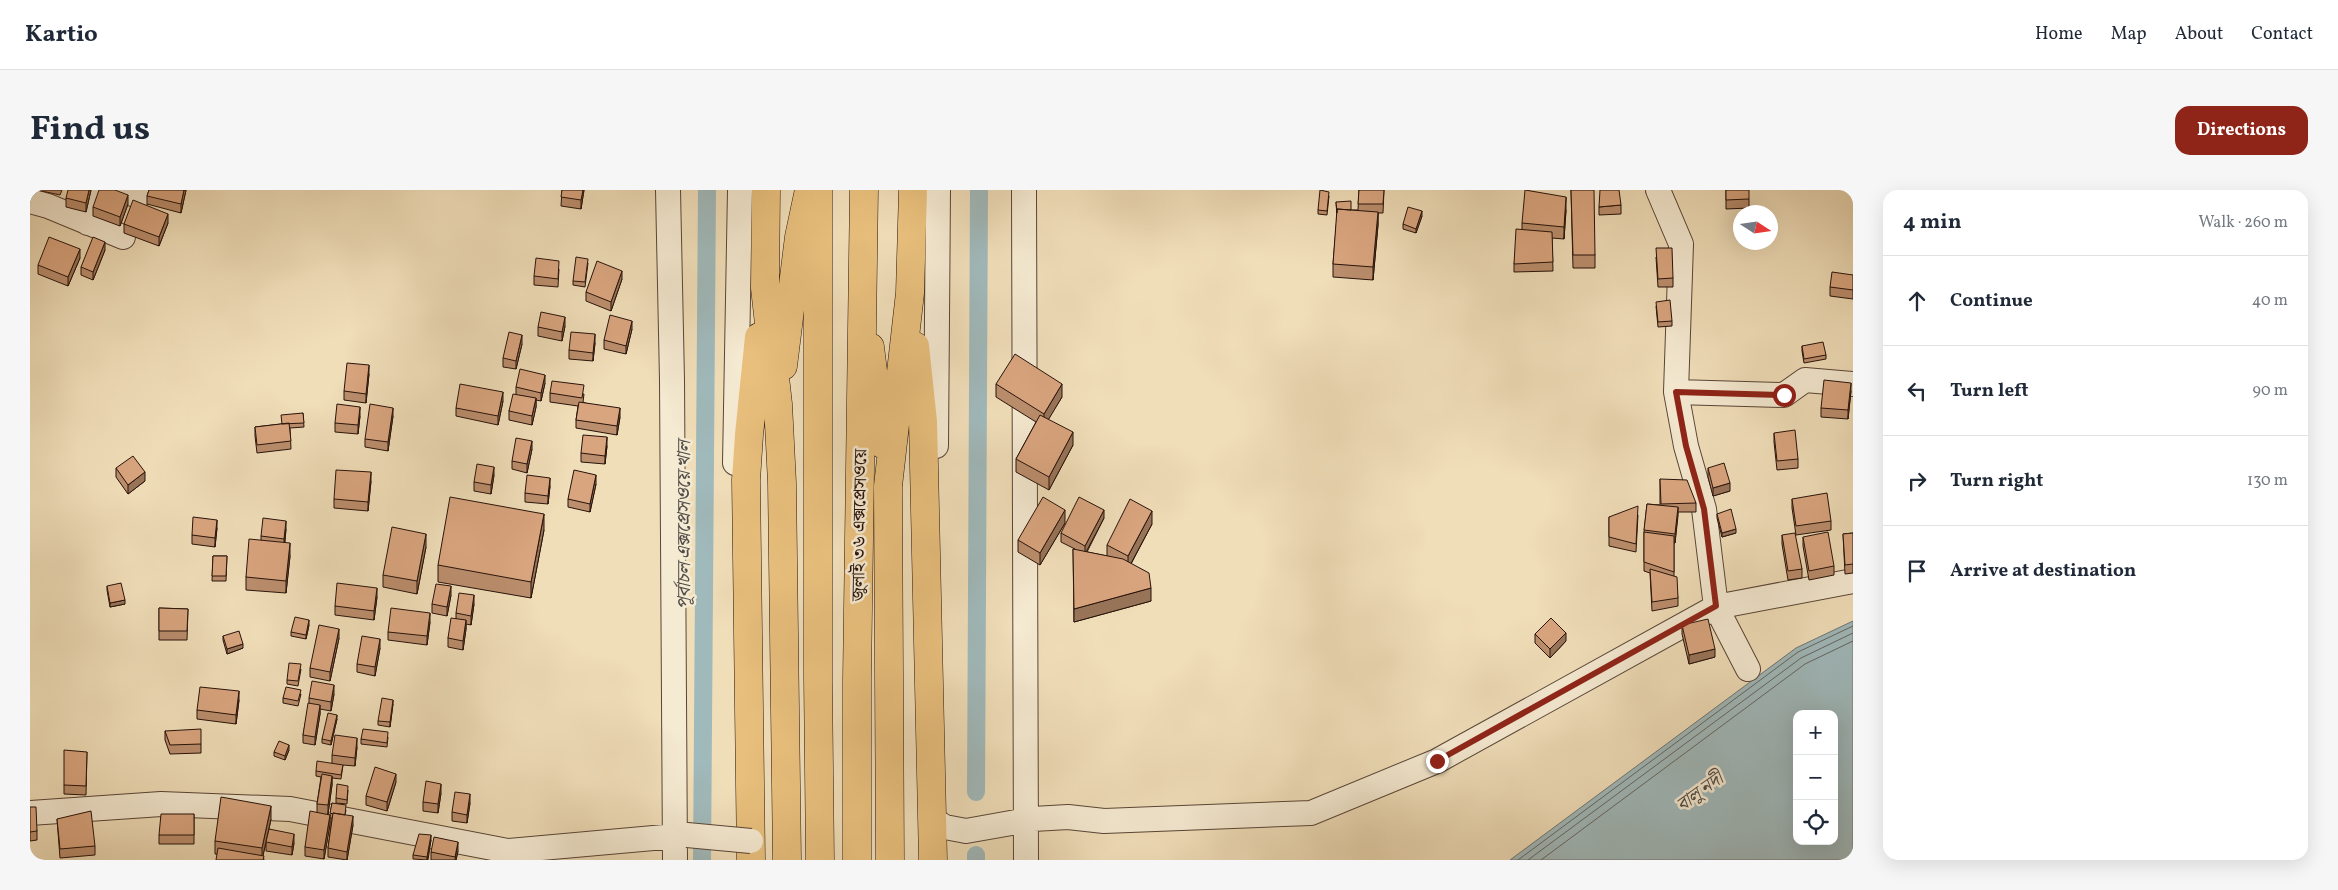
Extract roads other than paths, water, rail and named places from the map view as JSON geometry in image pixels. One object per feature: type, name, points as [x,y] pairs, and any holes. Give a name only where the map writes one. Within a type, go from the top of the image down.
[{"type":"main road","points":[[745,850],[746,480],[748,435],[765,288],[766,190]]},
{"type":"main road","points":[[778,404],[799,236],[808,190]]},
{"type":"main road","points":[[818,190],[820,860]]},
{"type":"main road","name":"জুলাই ৩৬ এক্সপ্রেসওয়ে","points":[[857,860],[857,678],[864,190]]},
{"type":"main road","points":[[890,860],[888,486],[910,293],[913,190]]},
{"type":"main road","points":[[765,288],[778,404],[782,483],[787,860]]},
{"type":"main road","points":[[910,293],[922,422],[936,822],[933,860]]},
{"type":"main road","points":[[863,294],[888,486]]},
{"type":"street","points":[[88,223],[98,190]]},
{"type":"street","points":[[668,190],[681,835],[675,860]]},
{"type":"street","points":[[30,813],[161,804],[290,809],[505,856],[681,835],[745,850],[735,470],[740,190]]},
{"type":"street","points":[[938,190],[936,822],[941,860]]},
{"type":"street","points":[[1024,190],[1026,860]]},
{"type":"street","points":[[1658,190],[1681,244],[1676,392],[1686,446],[1704,509],[1716,606],[1748,668]]},
{"type":"street","points":[[30,201],[48,206],[123,237]]},
{"type":"street","points":[[1676,392],[1784,395],[1806,380],[1853,384]]},
{"type":"street","points":[[936,822],[956,831],[1026,820],[1068,818],[1104,822],[1311,813],[1437,761],[1716,606],[1853,581]]},
{"type":"water","name":"বালু নদী","points":[[1853,621],[1853,860],[1510,860],[1796,648]]},
{"type":"waterway","name":"পূর্বাচল এক্সপ্রেসওয়ে খাল","points":[[702,860],[707,190]]},
{"type":"waterway","name":"পূর্বাচল এক্সপ্রেসওয়ে খাল","points":[[976,792],[979,190]]},
{"type":"waterway","name":"পূর্বাচল এক্সপ্রেসওয়ে খাল","points":[[976,855],[976,860]]}]
